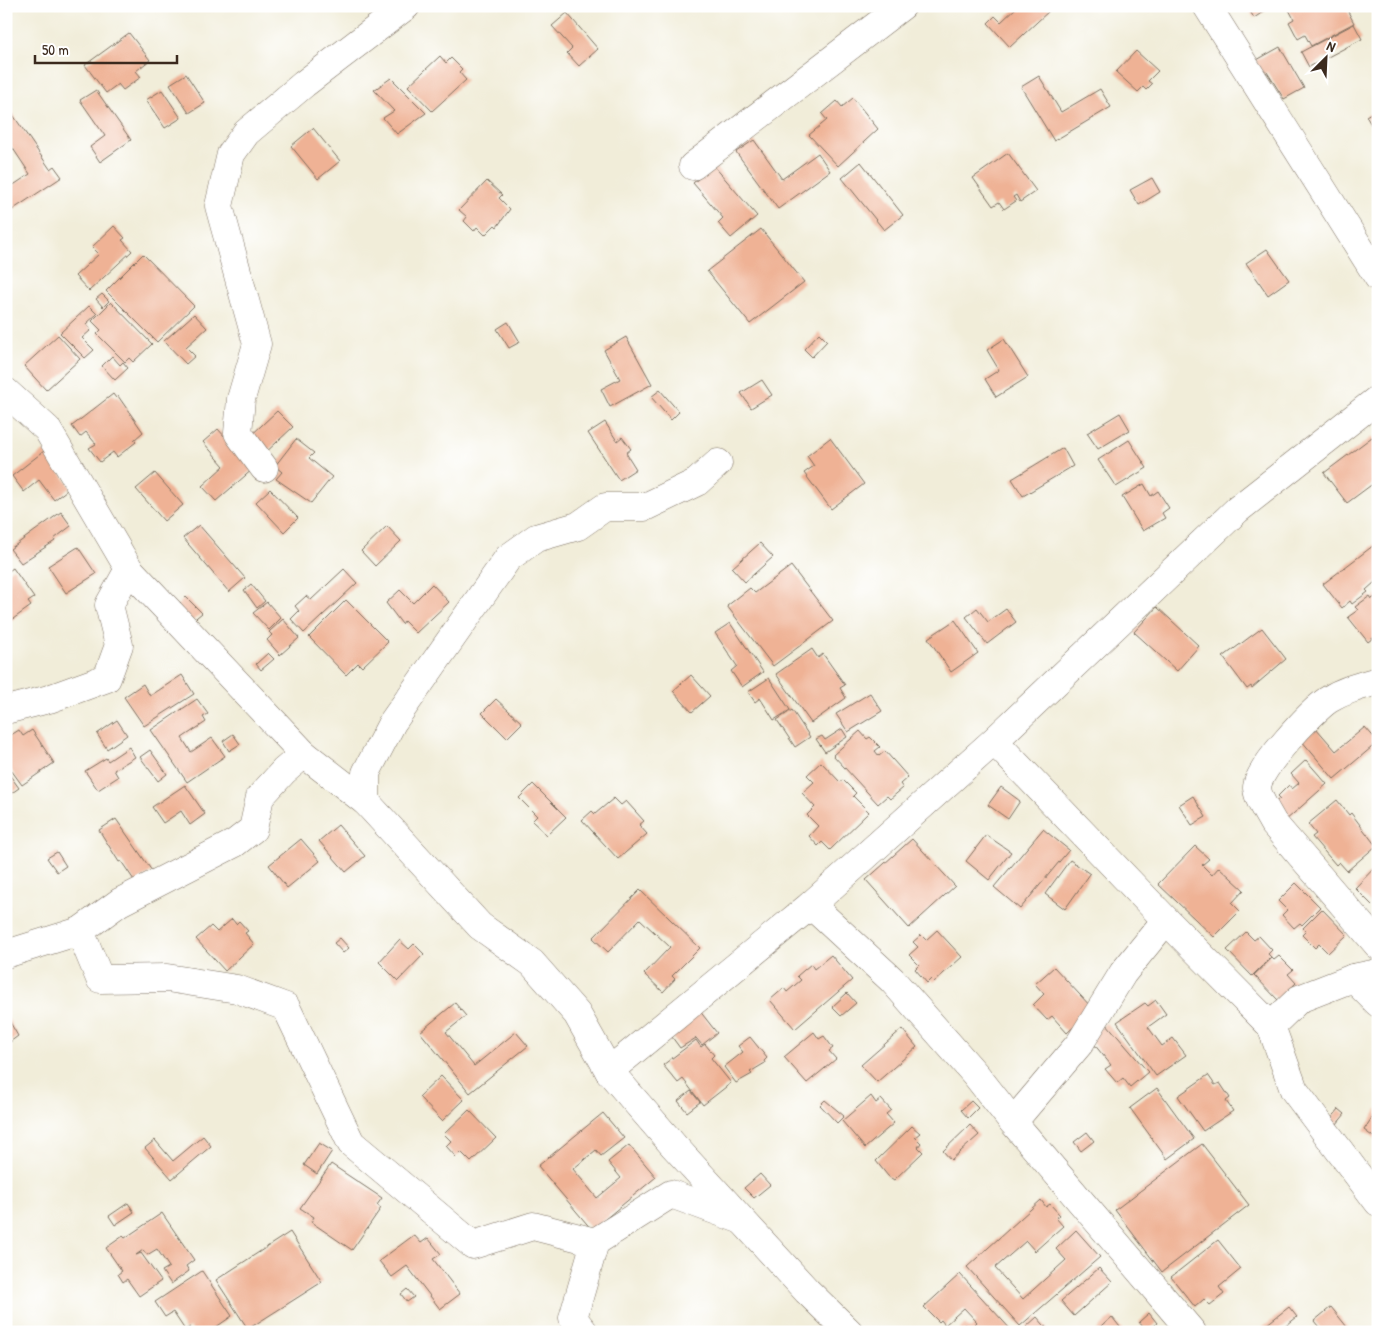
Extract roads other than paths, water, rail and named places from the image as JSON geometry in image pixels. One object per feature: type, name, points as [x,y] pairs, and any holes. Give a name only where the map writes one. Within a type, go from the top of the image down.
[{"type":"street","points":[[264,468],[238,433],[242,399],[257,344],[219,206],[231,154],[246,134],[304,84],[406,6]]},
{"type":"street","points":[[693,166],[902,6]]},
{"type":"street","points":[[1207,6],[1378,278]]},
{"type":"street","points":[[6,392],[47,429],[129,569],[304,754],[366,802],[480,926],[532,963],[577,1014],[609,1071],[674,1146],[745,1221],[807,1291],[847,1331]]},
{"type":"street","points":[[609,1071],[811,905],[994,741],[1237,510],[1378,399]]},
{"type":"street","points":[[366,802],[366,773],[392,723],[508,558],[536,538],[578,526],[605,507],[646,506],[697,482],[718,463]]},
{"type":"street","points":[[6,710],[49,699],[107,678],[119,645],[109,605],[129,569]]},
{"type":"street","points":[[1378,681],[1350,688],[1327,701],[1303,722],[1261,774],[1257,788],[1273,823],[1378,945]]},
{"type":"street","points":[[994,741],[1271,1026],[1294,1090],[1378,1202]]},
{"type":"street","points":[[6,954],[80,931],[120,902],[241,839],[253,829],[260,797],[284,771],[304,754]]},
{"type":"street","points":[[811,905],[892,980],[976,1075],[1013,1122],[1192,1332]]},
{"type":"street","points":[[1013,1122],[1080,1043],[1123,973],[1166,920]]},
{"type":"street","points":[[80,931],[100,979],[167,978],[237,989],[286,1007],[351,1144],[473,1245],[533,1226],[595,1242]]},
{"type":"street","points":[[1271,1026],[1299,999],[1365,975],[1378,1003]]},
{"type":"street","points":[[584,1332],[572,1318],[595,1242],[671,1194],[745,1221]]}]
